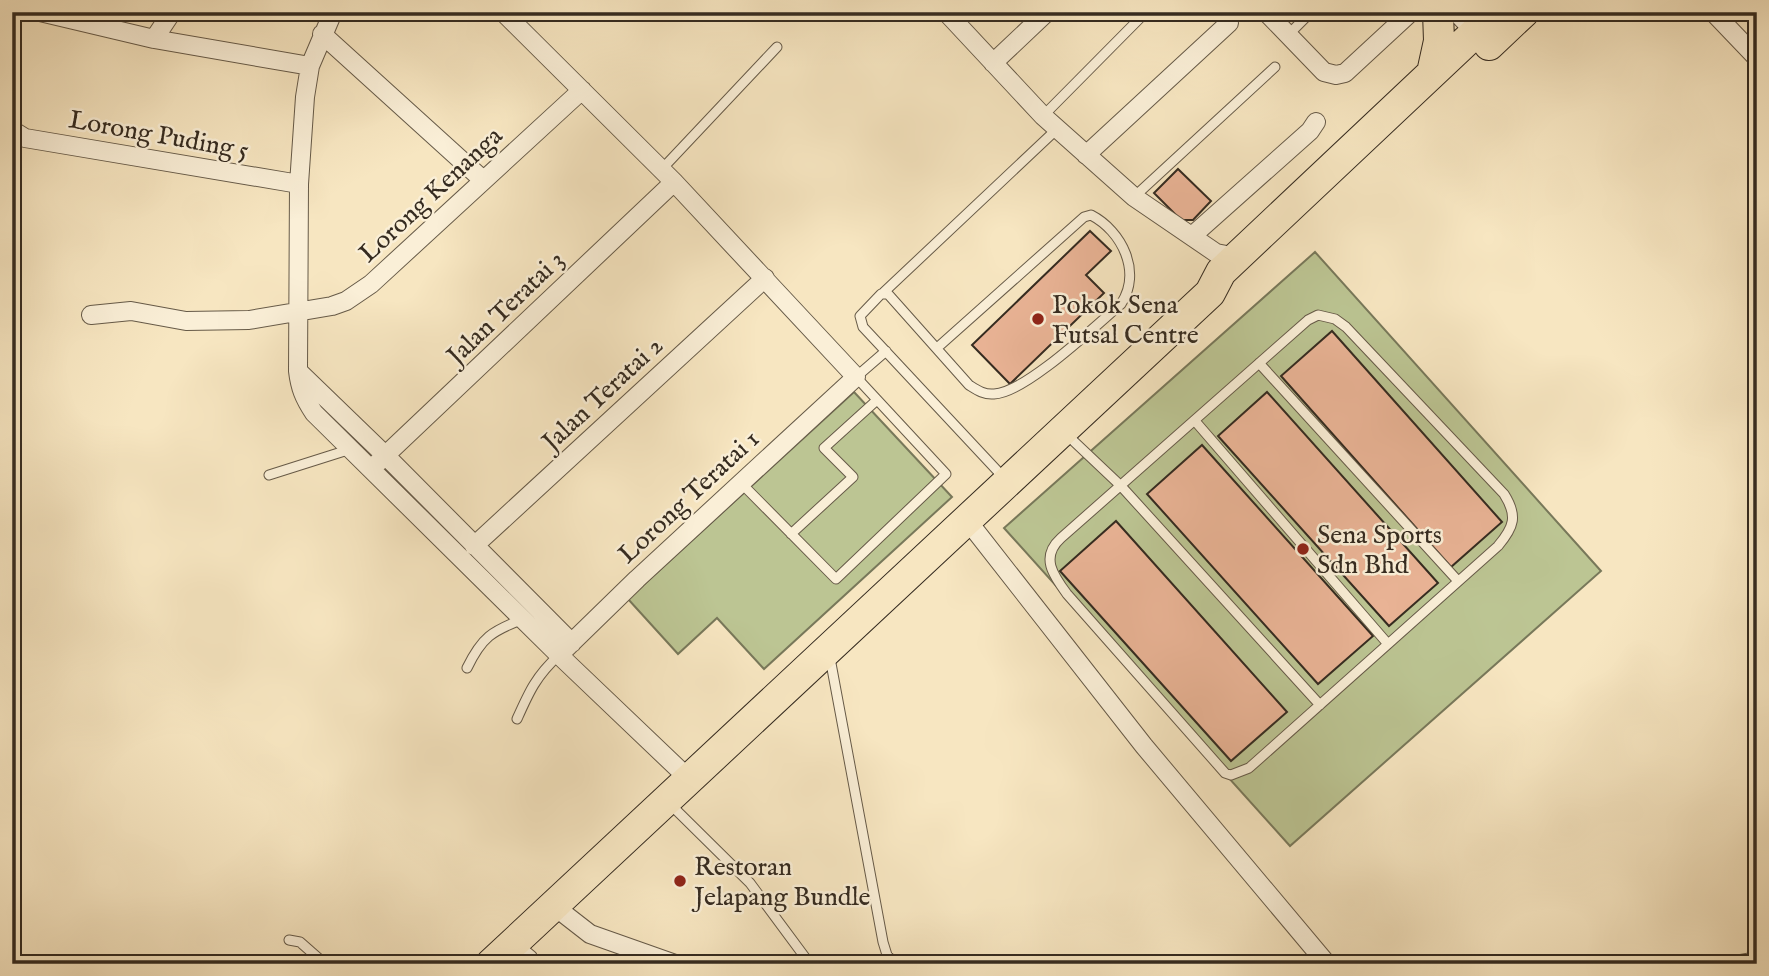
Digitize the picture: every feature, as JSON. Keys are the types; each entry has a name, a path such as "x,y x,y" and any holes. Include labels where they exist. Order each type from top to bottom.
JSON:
{"highway":[{"path":"1432,72 1439,41 1439,12"},
{"path":"491,964 1062,431 1221,269 1432,72 1475,35 1524,12"},
{"path":"1221,269 1228,286 1475,35"}],"street":[{"path":"40,12 154,39 310,66"},
{"path":"154,39 172,12"},
{"path":"333,12 310,66 305,97 299,184 300,389 314,413 523,619 565,649"},
{"path":"503,12 668,175 856,377"},
{"path":"946,12 1043,116 1135,197 1192,236 1221,269"},
{"path":"993,63 1046,12"},
{"path":"1266,12 1324,72 1340,74 1350,69 1410,12"},
{"path":"1439,12 1475,35"},
{"path":"1713,12 1757,58"},
{"path":"1086,155 1229,23"},
{"path":"322,34 483,180"},
{"name":"Lorong Kenanga","path":"91,315 131,311 186,321 215,321 299,313 332,306 360,293 582,90"},
{"path":"1192,236 1310,131 1316,122"},
{"name":"Lorong Puding 5","path":"12,130 25,138 299,184"},
{"name":"Jalan Teratai 3","path":"372,469 668,175"},
{"name":"Jalan Teratai 2","path":"474,546 765,278"},
{"path":"299,371 474,546 565,649 689,779"},
{"name":"Lorong Teratai 1","path":"565,649 856,377"},
{"path":"967,520 1144,746 1327,964"},
{"path":"554,905 590,934 675,964"},
{"path":"1740,964 1757,961"}],"lane":[{"path":"1043,116 1146,12"},
{"path":"1288,35 1311,12"},
{"path":"668,175 777,47"},
{"path":"1135,197 1275,67"},
{"path":"1007,481 863,327 860,319 862,313 1057,129"},
{"path":"883,293 891,297 937,348 976,390 995,394 1017,388 1121,304 1128,291 1129,281 1124,246 1099,219 1091,215 1084,216 937,348"},
{"path":"1318,315 1335,319 1346,327 1504,494 1513,511 1510,531 1498,546 1244,772 1231,775 1225,773 1056,580 1049,556 1053,546 1259,363 1308,320 1318,315"},
{"path":"741,483 836,579 946,474 856,377 886,351"},
{"path":"1259,363 1458,581"},
{"path":"791,534 853,477 824,448 877,400"},
{"path":"1195,421 1388,644"},
{"path":"1062,431 1121,486 1320,705"},
{"path":"268,475 351,449"},
{"path":"467,668 477,647 487,636 523,619"},
{"path":"517,719 532,684 565,649"},
{"path":"828,649 883,942 887,955 895,964"},
{"path":"666,800 750,883 810,964"},
{"path":"289,940 300,942 324,964"},
{"path":"515,941 532,956 536,964"},
{"path":"959,964 991,964"}],"green space":[{"name":"Sena Sports Sdn Bhd","path":"1315,252 1601,571 1290,846 1004,528"},
{"path":"854,392 952,497 764,669 717,618 678,654 628,599"}],"building":[{"path":"1178,169 1211,201 1193,220 1181,220 1154,193"},
{"name":"Pokok Sena Futsal Centre","path":"1090,231 1111,251 1086,275 1104,293 1010,384 972,345"},
{"path":"1332,331 1502,522 1451,567 1281,376"},
{"path":"1267,392 1438,583 1389,626 1218,436"},
{"path":"1202,445 1373,636 1318,684 1147,494"},
{"path":"1116,521 1287,712 1231,761 1060,571"}],"place":[{"name":"Pokok Sena Futsal Centre","path":"1038,319"},
{"name":"Sena Sports Sdn Bhd","path":"1303,549"},
{"name":"Restoran Jelapang Bundle","path":"680,881"}]}
